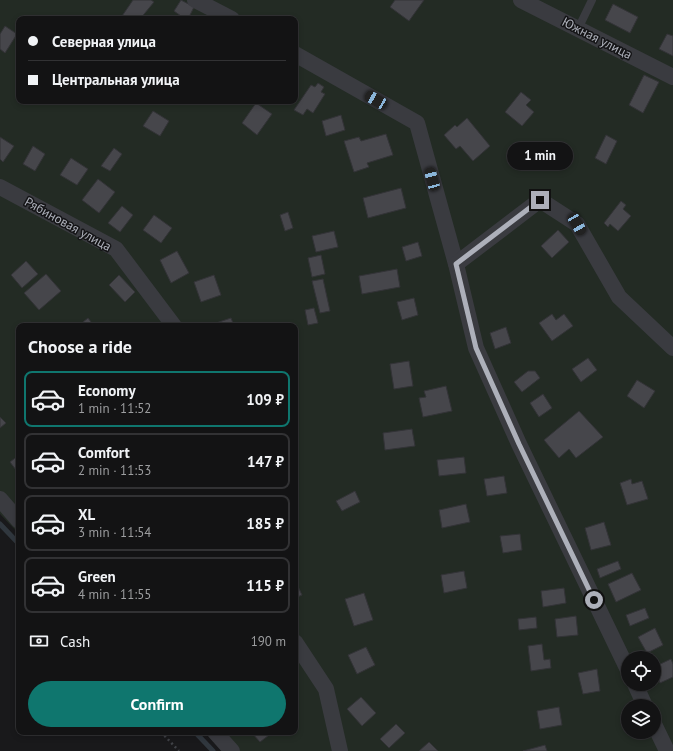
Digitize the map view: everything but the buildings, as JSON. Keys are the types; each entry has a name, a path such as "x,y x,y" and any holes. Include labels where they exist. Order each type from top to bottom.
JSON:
{"street":[{"path":"195,0 226,16"},
{"name":"Южная улица","path":"521,0 673,77"},
{"path":"298,56 417,123 456,264 476,348 519,444 621,655"},
{"name":"Рябиновая улица","path":"0,187 116,249 172,323"},
{"path":"456,264 540,200 577,224 619,297 673,348"},
{"path":"0,499 16,518"},
{"path":"298,647 326,689 340,751"},
{"path":"218,735 232,751"},
{"path":"661,739 667,751"}],"lane":[{"path":"578,28 592,0"}],"path":[{"path":"164,735 179,751"}],"shaded area":[{"path":"0,0 673,0 673,751 222,751 207,735 298,735 298,323 16,323 16,531 0,514"}],"waterway":[{"path":"0,524 16,541"},
{"path":"198,735 213,751"}],"route":[{"path":"540,200 456,264 476,348 519,444 594,600"}]}
